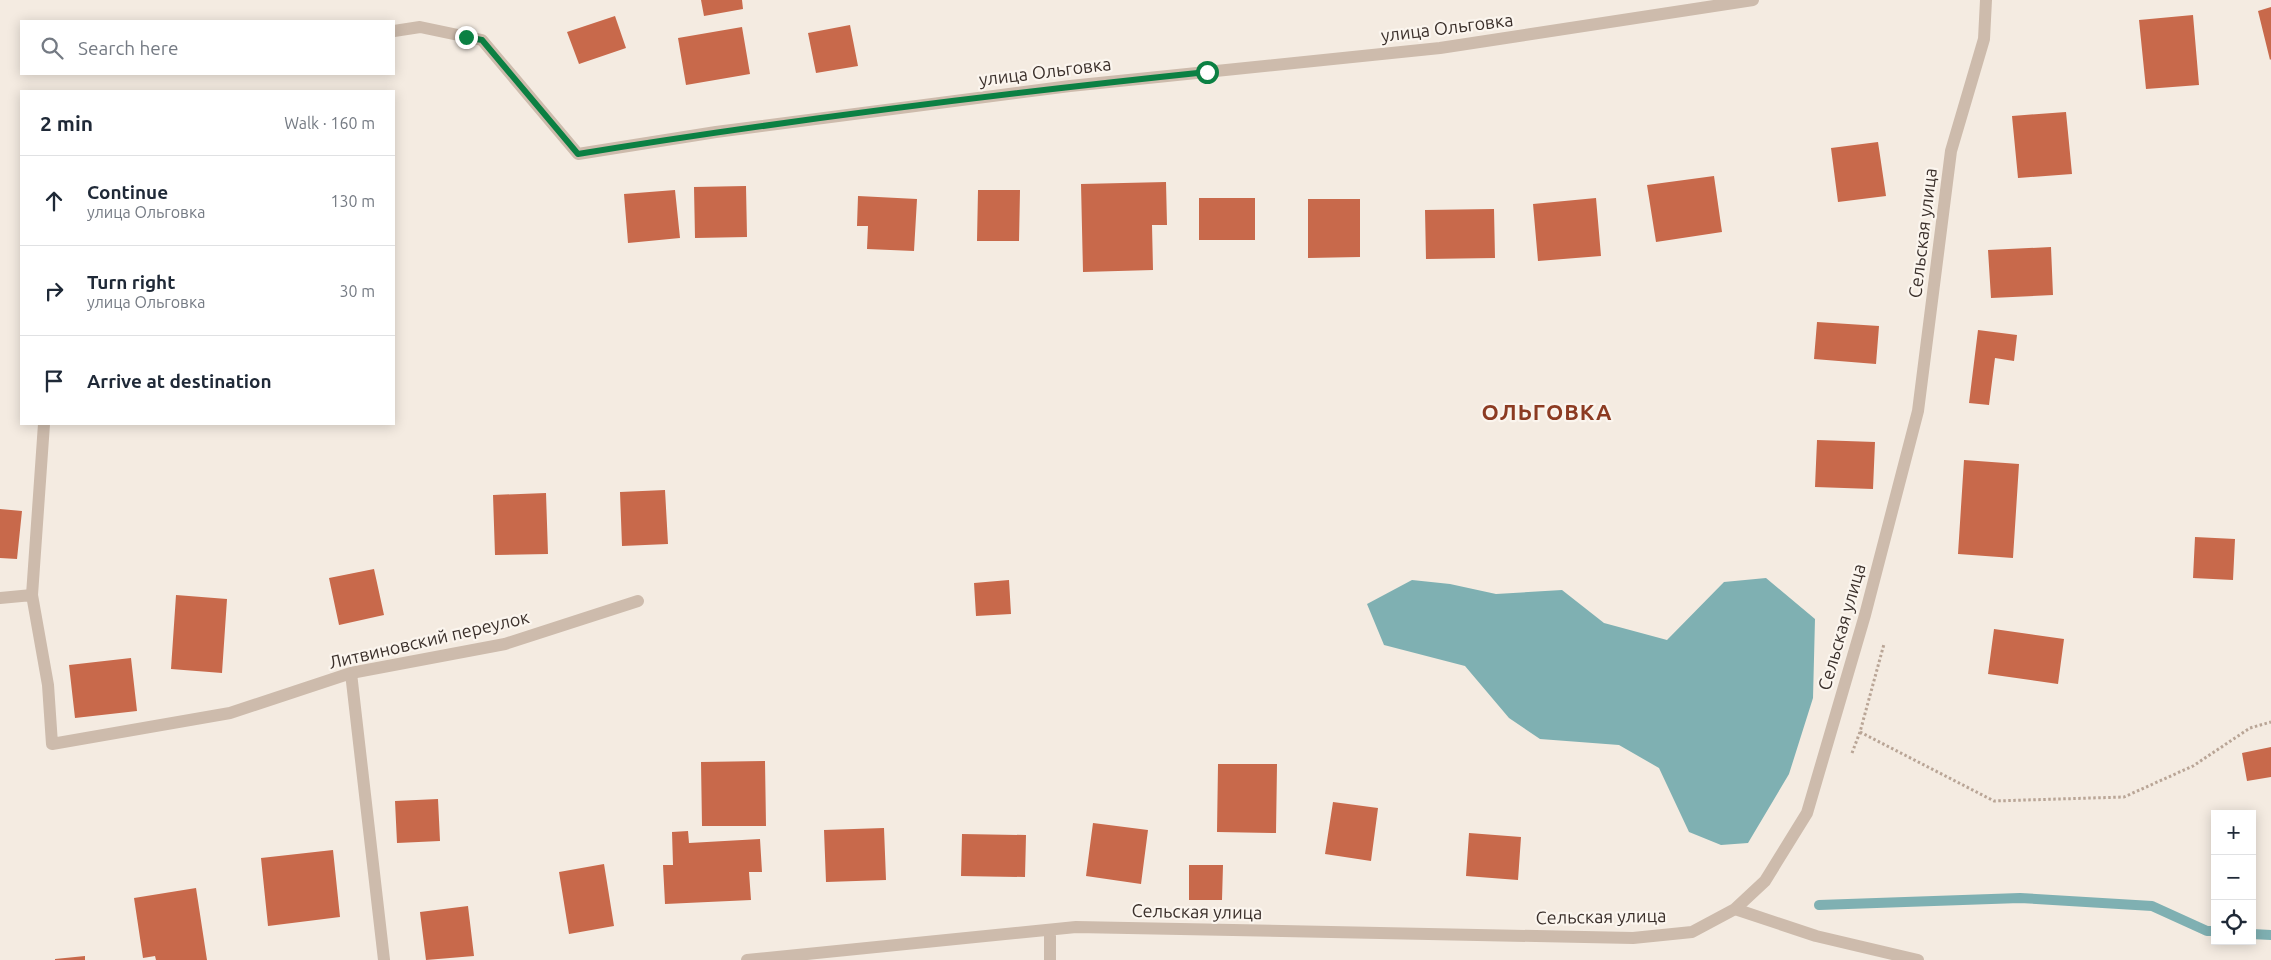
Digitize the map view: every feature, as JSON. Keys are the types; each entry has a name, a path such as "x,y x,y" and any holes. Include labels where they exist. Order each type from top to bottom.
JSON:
{"street":[{"name":"улица Ольговка","path":"395,31 420,27 482,40 578,154 726,130 1070,86 1440,48 1753,0"},
{"name":"Сельская улица","path":"747,960 1076,927 1633,938 1692,932 1735,909 1765,881 1807,813 1865,615 1918,411 1951,150 1984,39 1986,0"},
{"name":"Литвиновский переулок","path":"44,425 32,594 48,685 52,744 230,713 351,673 505,644 638,601"},
{"path":"0,598 32,594"},
{"path":"351,673 384,960"},
{"path":"1735,909 1816,936 1918,960"},
{"path":"1050,930 1050,960"}],"path":[{"path":"1860,732 1994,801 2124,797 2193,766 2250,728 2271,722"}],"water":[{"path":"1766,578 1815,619 1813,698 1789,774 1748,843 1721,845 1689,832 1659,768 1619,745 1540,739 1509,718 1465,666 1384,645 1367,604 1412,580 1450,584 1496,594 1562,590 1604,623 1667,640 1724,582"}],"building":[{"path":"701,0 742,0 743,9 704,16"},
{"path":"2271,7 2271,59 2270,60 2258,11"},
{"path":"2193,15 2199,85 2146,89 2139,20"},
{"path":"615,16 626,48 579,64 567,32"},
{"path":"850,25 858,66 816,73 808,33"},
{"path":"742,27 750,74 686,85 678,38"},
{"path":"2066,112 2072,174 2018,178 2012,116"},
{"path":"1878,142 1886,196 1838,202 1831,148"},
{"path":"1714,176 1722,232 1656,242 1647,185"},
{"path":"1166,182 1167,225 1152,225 1153,270 1083,272 1081,184"},
{"path":"746,186 747,237 695,238 694,187"},
{"path":"675,190 680,238 628,243 624,194"},
{"path":"978,190 1020,190 1019,241 977,241"},
{"path":"858,196 917,199 914,251 867,249 868,226 857,226"},
{"path":"1199,198 1255,198 1255,240 1199,240"},
{"path":"1596,198 1601,256 1538,261 1533,204"},
{"path":"1308,199 1360,199 1360,257 1308,258"},
{"path":"1494,209 1495,258 1426,259 1425,210"},
{"path":"2051,247 2053,295 1991,298 1988,250"},
{"path":"1817,322 1879,326 1876,364 1814,359"},
{"path":"1978,330 2017,335 2014,361 1995,358 1989,405 1969,403"},
{"path":"1817,440 1875,442 1873,489 1815,487"},
{"path":"1964,460 2019,464 2013,558 1958,554"},
{"path":"665,490 668,544 622,546 620,492"},
{"path":"546,493 548,554 495,555 493,495"},
{"path":"0,509 22,511 17,559 0,558"},
{"path":"2195,537 2235,539 2233,580 2193,578"},
{"path":"374,569 384,615 339,625 329,578"},
{"path":"1009,580 1011,614 976,616 974,583"},
{"path":"176,595 227,599 222,673 171,669"},
{"path":"1994,629 2064,639 2058,684 1988,674"},
{"path":"131,658 137,711 75,718 69,665"},
{"path":"2271,747 2271,777 2247,781 2242,753"},
{"path":"765,761 766,826 702,826 701,762"},
{"path":"1218,764 1277,764 1276,833 1217,832"},
{"path":"438,799 440,841 397,843 395,801"},
{"path":"1333,802 1378,808 1371,861 1325,854"},
{"path":"1093,823 1148,830 1141,884 1086,876"},
{"path":"884,828 886,880 826,882 824,830"},
{"path":"688,831 689,843 760,839 762,872 749,872 751,900 665,904 663,865 673,865 672,832"},
{"path":"1469,833 1521,837 1518,880 1466,876"},
{"path":"962,834 1026,835 1025,877 961,876"},
{"path":"333,850 340,917 268,926 261,858"},
{"path":"604,864 614,926 569,934 559,872"},
{"path":"1189,865 1223,865 1222,900 1189,900"},
{"path":"196,888 207,960 156,960 155,956 143,958 134,898"},
{"path":"468,906 474,956 426,960 420,912"},
{"path":"85,956 85,960 55,960 55,959"}],"waterway":[{"path":"1819,905 2020,898 2152,906 2207,931 2211,931"},
{"path":"2256,934 2271,935"}],"district":[{"name":"ОЛЬГОВКА","path":"1547,412"}],"route":[{"path":"466,37 482,40 578,154 736,129 1070,86 1207,72"}]}
